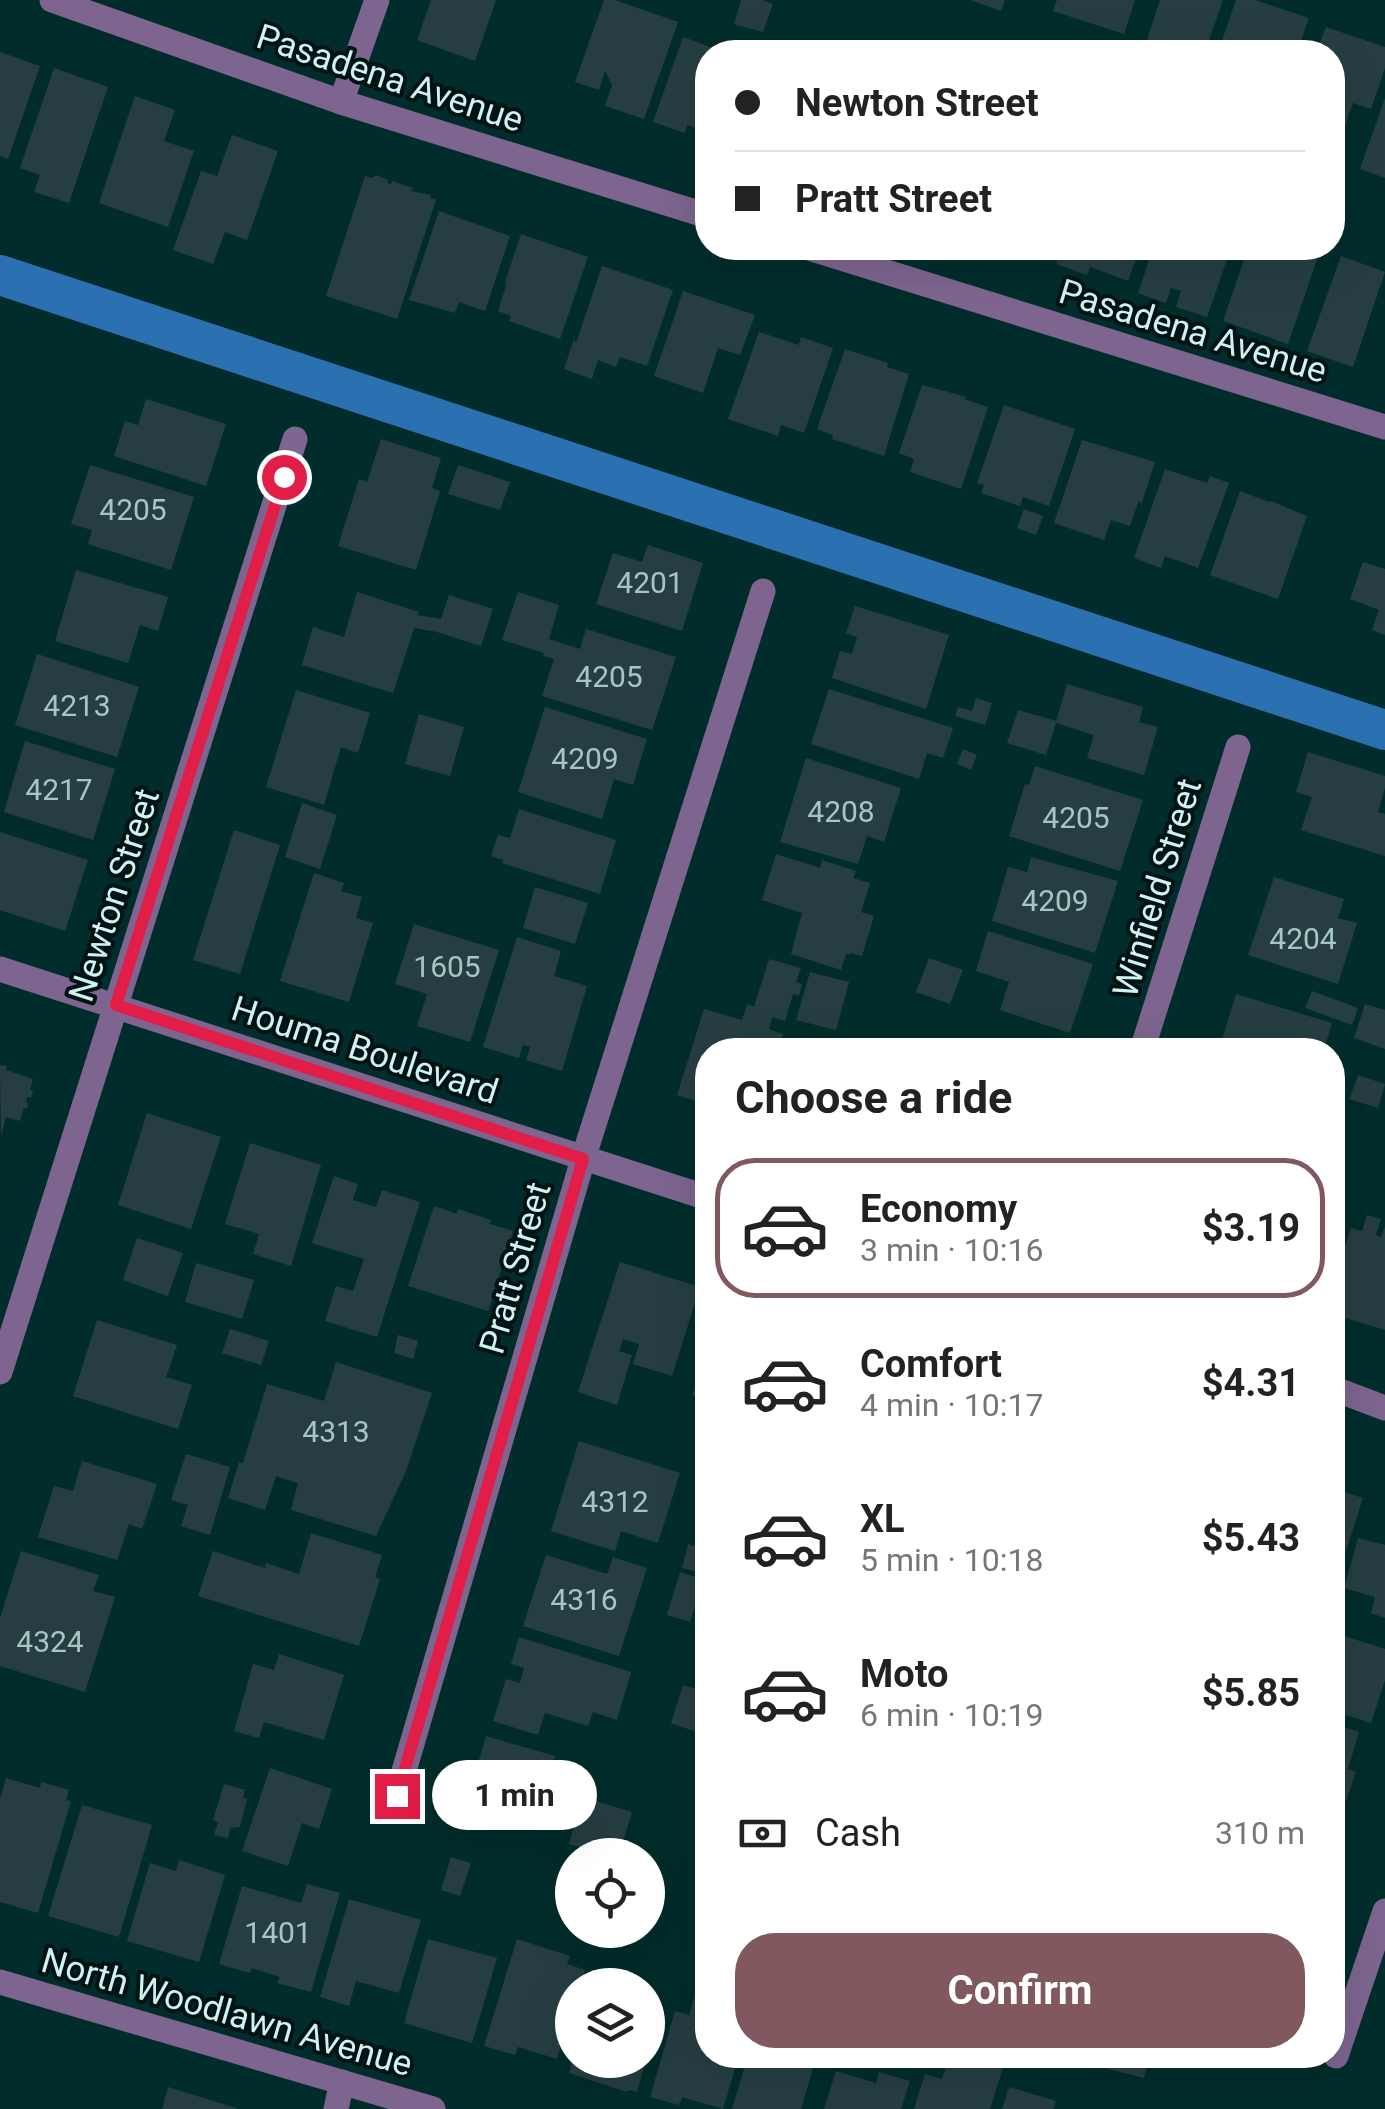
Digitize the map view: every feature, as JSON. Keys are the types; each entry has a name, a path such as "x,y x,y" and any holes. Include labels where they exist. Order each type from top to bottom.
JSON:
{"street":[{"name":"Pasadena Avenue","path":"52,0 341,102 695,212"},
{"path":"341,102 377,0"},
{"name":"Pasadena Avenue","path":"847,260 1385,425"},
{"name":"Newton Street","path":"0,1372 295,439"},
{"name":"Pratt Street","path":"397,1796 583,1159 763,591"},
{"name":"Winfield Street","path":"1146,1038 1238,747"},
{"name":"Houma Boulevard","path":"0,969 695,1194"},
{"path":"1345,1393 1385,1408"},
{"path":"1345,2029 1385,1911"},
{"name":"North Woodlawn Avenue","path":"0,1982 434,2109"},
{"path":"336,2109 342,2082"}],"building":[{"path":"431,0 496,0 475,61 417,40"},
{"path":"604,0 615,0 678,22 644,119 605,106 612,85 605,71 599,90 575,82"},
{"path":"741,0 773,4 763,32 734,24"},
{"path":"970,0 1005,0 1001,11"},
{"path":"1057,0 1135,0 1124,34 1053,11"},
{"path":"1160,0 1223,0 1209,40 1147,40"},
{"path":"1236,0 1255,0 1309,18 1301,40 1222,40"},
{"path":"1326,27 1385,47 1385,68 1371,109 1353,103 1345,126 1345,40 1321,40"},
{"path":"683,37 695,41 695,128 687,125 685,133 653,122"},
{"path":"0,52 40,66 8,159 0,156"},
{"path":"54,68 108,87 69,203 34,192 40,175 20,168"},
{"path":"135,96 175,110 164,141 194,151 168,227 99,203"},
{"path":"1385,98 1385,178 1360,169"},
{"path":"232,135 278,151 247,240 225,232 213,264 173,250 201,171 217,176"},
{"path":"365,176 388,180 387,183 413,188 411,191 431,195 436,200 397,319 326,296"},
{"path":"439,211 510,236 485,311 459,302 455,313 409,300"},
{"path":"521,234 588,257 560,339 509,321 511,316 498,311"},
{"path":"1345,257 1385,272 1353,367 1307,351 1340,260"},
{"path":"1058,260 1136,260 1128,281 1090,267 1087,275 1056,264"},
{"path":"1149,260 1227,260 1207,317 1176,307 1181,291 1171,288 1166,303 1138,293"},
{"path":"1244,260 1317,260 1288,344 1223,321"},
{"path":"602,266 673,290 647,366 620,357 616,367 598,360 592,379 564,369"},
{"path":"683,291 755,315 740,355 718,348 703,393 654,376"},
{"path":"759,332 799,345 801,337 833,348 804,433 781,425 778,436 728,419"},
{"path":"845,349 909,374 884,456 832,439 833,435 817,429"},
{"path":"922,385 988,407 961,489 910,472 914,459 899,453"},
{"path":"146,399 226,424 206,486 114,456 125,421 138,425"},
{"path":"1004,405 1075,429 1049,506 1023,497 1020,506 981,493 984,485 977,483"},
{"path":"381,439 441,458 432,488 440,491 416,570 338,546 359,479 367,482"},
{"path":"1082,440 1155,462 1130,526 1111,520 1104,540 1054,523"},
{"path":"90,465 194,497 171,570 88,544 92,530 71,524"},
{"path":"458,465 510,482 500,510 448,494"},
{"path":"1165,469 1207,483 1210,476 1229,483 1198,568 1165,556 1161,568 1134,558"},
{"path":"1240,491 1307,516 1278,599 1210,575"},
{"path":"1024,509 1043,516 1036,535 1017,528"},
{"path":"648,545 703,563 682,631 596,604 613,553 642,562"},
{"path":"1363,562 1385,569 1385,635 1372,630 1379,610 1350,599"},
{"path":"76,570 168,597 158,631 140,625 128,663 55,641"},
{"path":"357,592 419,612 417,615 441,619 449,595 493,609 481,646 414,628 393,693 302,665 313,627 344,637"},
{"path":"518,592 559,605 549,639 580,649 586,629 676,657 652,730 542,696 554,659 502,640"},
{"path":"855,606 949,635 926,709 832,678 840,651 852,654 857,637 846,633"},
{"path":"37,654 139,687 117,757 15,725"},
{"path":"1067,684 1143,707 1139,722 1158,727 1144,775 1087,758 1094,735 1056,723 1046,755 1007,743 1018,710 1056,721"},
{"path":"829,689 953,728 943,758 927,753 919,779 811,744"},
{"path":"296,690 370,713 358,753 341,747 324,805 266,787"},
{"path":"976,698 992,703 985,725 955,716 958,707 972,711"},
{"path":"545,707 647,739 633,785 614,779 602,819 518,792"},
{"path":"419,714 464,727 450,776 405,764"},
{"path":"25,741 115,769 93,840 4,812"},
{"path":"963,749 977,755 971,770 957,764"},
{"path":"1308,752 1385,776 1378,812 1385,814 1385,856 1301,830 1312,797 1296,792"},
{"path":"806,758 901,788 884,842 867,836 858,864 780,842"},
{"path":"1035,766 1143,800 1120,871 1009,836 1025,784 1029,785"},
{"path":"302,803 337,815 320,869 285,857"},
{"path":"519,809 616,840 600,894 491,856 498,835 510,838"},
{"path":"234,830 280,845 240,974 193,960"},
{"path":"0,832 88,860 65,931 0,910"},
{"path":"776,854 820,868 822,860 856,871 853,878 870,883 861,912 874,916 862,956 846,954 841,970 791,954 802,913 762,900"},
{"path":"1031,857 1118,881 1095,953 992,921 1008,867 1027,872"},
{"path":"314,873 344,883 341,891 362,897 356,918 373,923 349,1002 280,981"},
{"path":"1274,877 1344,899 1338,918 1357,923 1338,984 1248,955"},
{"path":"535,887 588,903 575,944 523,928"},
{"path":"414,924 499,950 470,1042 417,1026 427,994 395,984"},
{"path":"988,931 1093,964 1070,1033 1000,1010 1009,982 976,971"},
{"path":"517,937 561,951 554,976 587,986 562,1071 526,1060 530,1047 523,1045 519,1058 483,1047"},
{"path":"929,958 963,970 950,1004 916,992"},
{"path":"769,959 801,968 796,982 802,984 799,996 793,994 785,1021 772,1017 769,1029 783,1034 782,1038 695,1038 695,1101 677,1095 704,1009 742,1020 747,1004 754,1007"},
{"path":"810,972 849,982 836,1030 796,1020"},
{"path":"1312,991 1358,1008 1352,1025 1305,1008"},
{"path":"1236,994 1332,1023 1328,1038 1223,1038"},
{"path":"1365,1004 1385,1010 1385,1049 1354,1038"},
{"path":"0,1065 33,1079 27,1109 24,1108 20,1121 6,1117 1,1135"},
{"path":"1358,1075 1385,1084 1378,1108 1349,1099"},
{"path":"147,1113 221,1137 191,1229 118,1205"},
{"path":"250,1143 321,1165 291,1266 253,1254 259,1234 225,1224"},
{"path":"334,1176 358,1184 353,1200 376,1207 382,1190 420,1202 377,1337 325,1321 336,1286 353,1291 364,1259 312,1243"},
{"path":"434,1206 457,1214 458,1209 513,1231 488,1311 408,1286"},
{"path":"1367,1215 1381,1219 1376,1235 1381,1237 1385,1227 1385,1330 1345,1318 1345,1246 1351,1228 1362,1231"},
{"path":"137,1238 183,1253 168,1296 123,1280"},
{"path":"620,1262 695,1285 695,1303 672,1376 633,1364 639,1344 623,1339 619,1351 632,1355 617,1405 578,1392"},
{"path":"196,1263 254,1280 242,1319 185,1302"},
{"path":"97,1320 177,1345 166,1377 192,1385 178,1429 73,1396"},
{"path":"230,1329 269,1341 261,1365 222,1353"},
{"path":"398,1335 418,1341 413,1359 394,1353"},
{"path":"336,1362 432,1393 406,1471 376,1536 291,1510 298,1483 276,1476 265,1510 228,1498 267,1384 324,1401"},
{"path":"579,1441 680,1473 658,1543 621,1531 615,1551 551,1531"},
{"path":"186,1454 230,1467 210,1535 181,1526 188,1505 171,1500"},
{"path":"82,1461 157,1484 142,1529 129,1524 117,1560 38,1537 54,1486 73,1491"},
{"path":"1345,1492 1363,1498 1345,1555"},
{"path":"311,1533 382,1555 375,1577 380,1579 359,1646 198,1596 213,1551 299,1574"},
{"path":"1358,1538 1385,1545 1385,1618 1371,1613 1375,1597 1345,1588"},
{"path":"688,1544 695,1546 695,1572 682,1568"},
{"path":"21,1551 99,1575 93,1591 115,1597 85,1692 0,1666 0,1618"},
{"path":"546,1555 607,1574 613,1557 647,1568 619,1656 523,1626"},
{"path":"680,1572 695,1577 695,1607 690,1622 667,1615"},
{"path":"1345,1636 1385,1649 1385,1680 1371,1723 1345,1715"},
{"path":"519,1637 631,1672 617,1720 593,1712 588,1726 545,1713 538,1735 493,1721 506,1679 520,1683 524,1668 511,1664"},
{"path":"279,1654 344,1675 324,1740 264,1722 259,1738 234,1731 253,1664 274,1670"},
{"path":"683,1685 695,1689 695,1732 671,1723"},
{"path":"1345,1727 1359,1732 1348,1769 1356,1772 1346,1801"},
{"path":"486,1736 555,1756 534,1825 466,1804"},
{"path":"270,1768 332,1789 319,1829 302,1823 288,1866 242,1851"},
{"path":"6,1778 40,1788 41,1782 69,1790 66,1800 71,1801 38,1913 0,1902 0,1799"},
{"path":"224,1784 245,1790 243,1798 247,1799 240,1827 230,1828 228,1838 214,1835 218,1822 213,1820"},
{"path":"582,1797 632,1812 624,1838 571,1838"},
{"path":"82,1805 152,1825 119,1937 48,1916"},
{"path":"451,1857 471,1863 460,1896 441,1890"},
{"path":"179,1860 225,1875 199,1962 127,1941 150,1863 176,1871"},
{"path":"307,1884 340,1893 311,1992 277,1983 280,1977 252,1968 250,1973 219,1964 242,1886 301,1903"},
{"path":"349,1899 421,1920 399,1993 356,1981 349,2006 320,1997"},
{"path":"428,1939 497,1958 472,2043 404,2023"},
{"path":"517,1939 570,1956 567,1964 579,1968 555,1968 555,2058 518,2047 515,2055 484,2046"},
{"path":"695,1995 695,2068 735,2068 723,2109 682,2097 679,2105 650,2097 656,2078 665,2078 665,2045 675,2011 689,2015"},
{"path":"744,2068 813,2068 801,2109 732,2109"},
{"path":"945,2068 1003,2068 990,2109 914,2109 925,2074 942,2079"},
{"path":"1104,2068 1147,2068 1144,2078"},
{"path":"836,2071 876,2083 879,2072 910,2081 901,2109 824,2109"},
{"path":"584,2078 641,2078 637,2092"},
{"path":"168,2087 236,2108 236,2109 162,2109"},
{"path":"1009,2087 1056,2101 1053,2109 1002,2109"}],"waterway":[{"path":"0,275 1385,730"}],"route":[{"path":"284,477 116,1005 583,1159 397,1796"}]}
